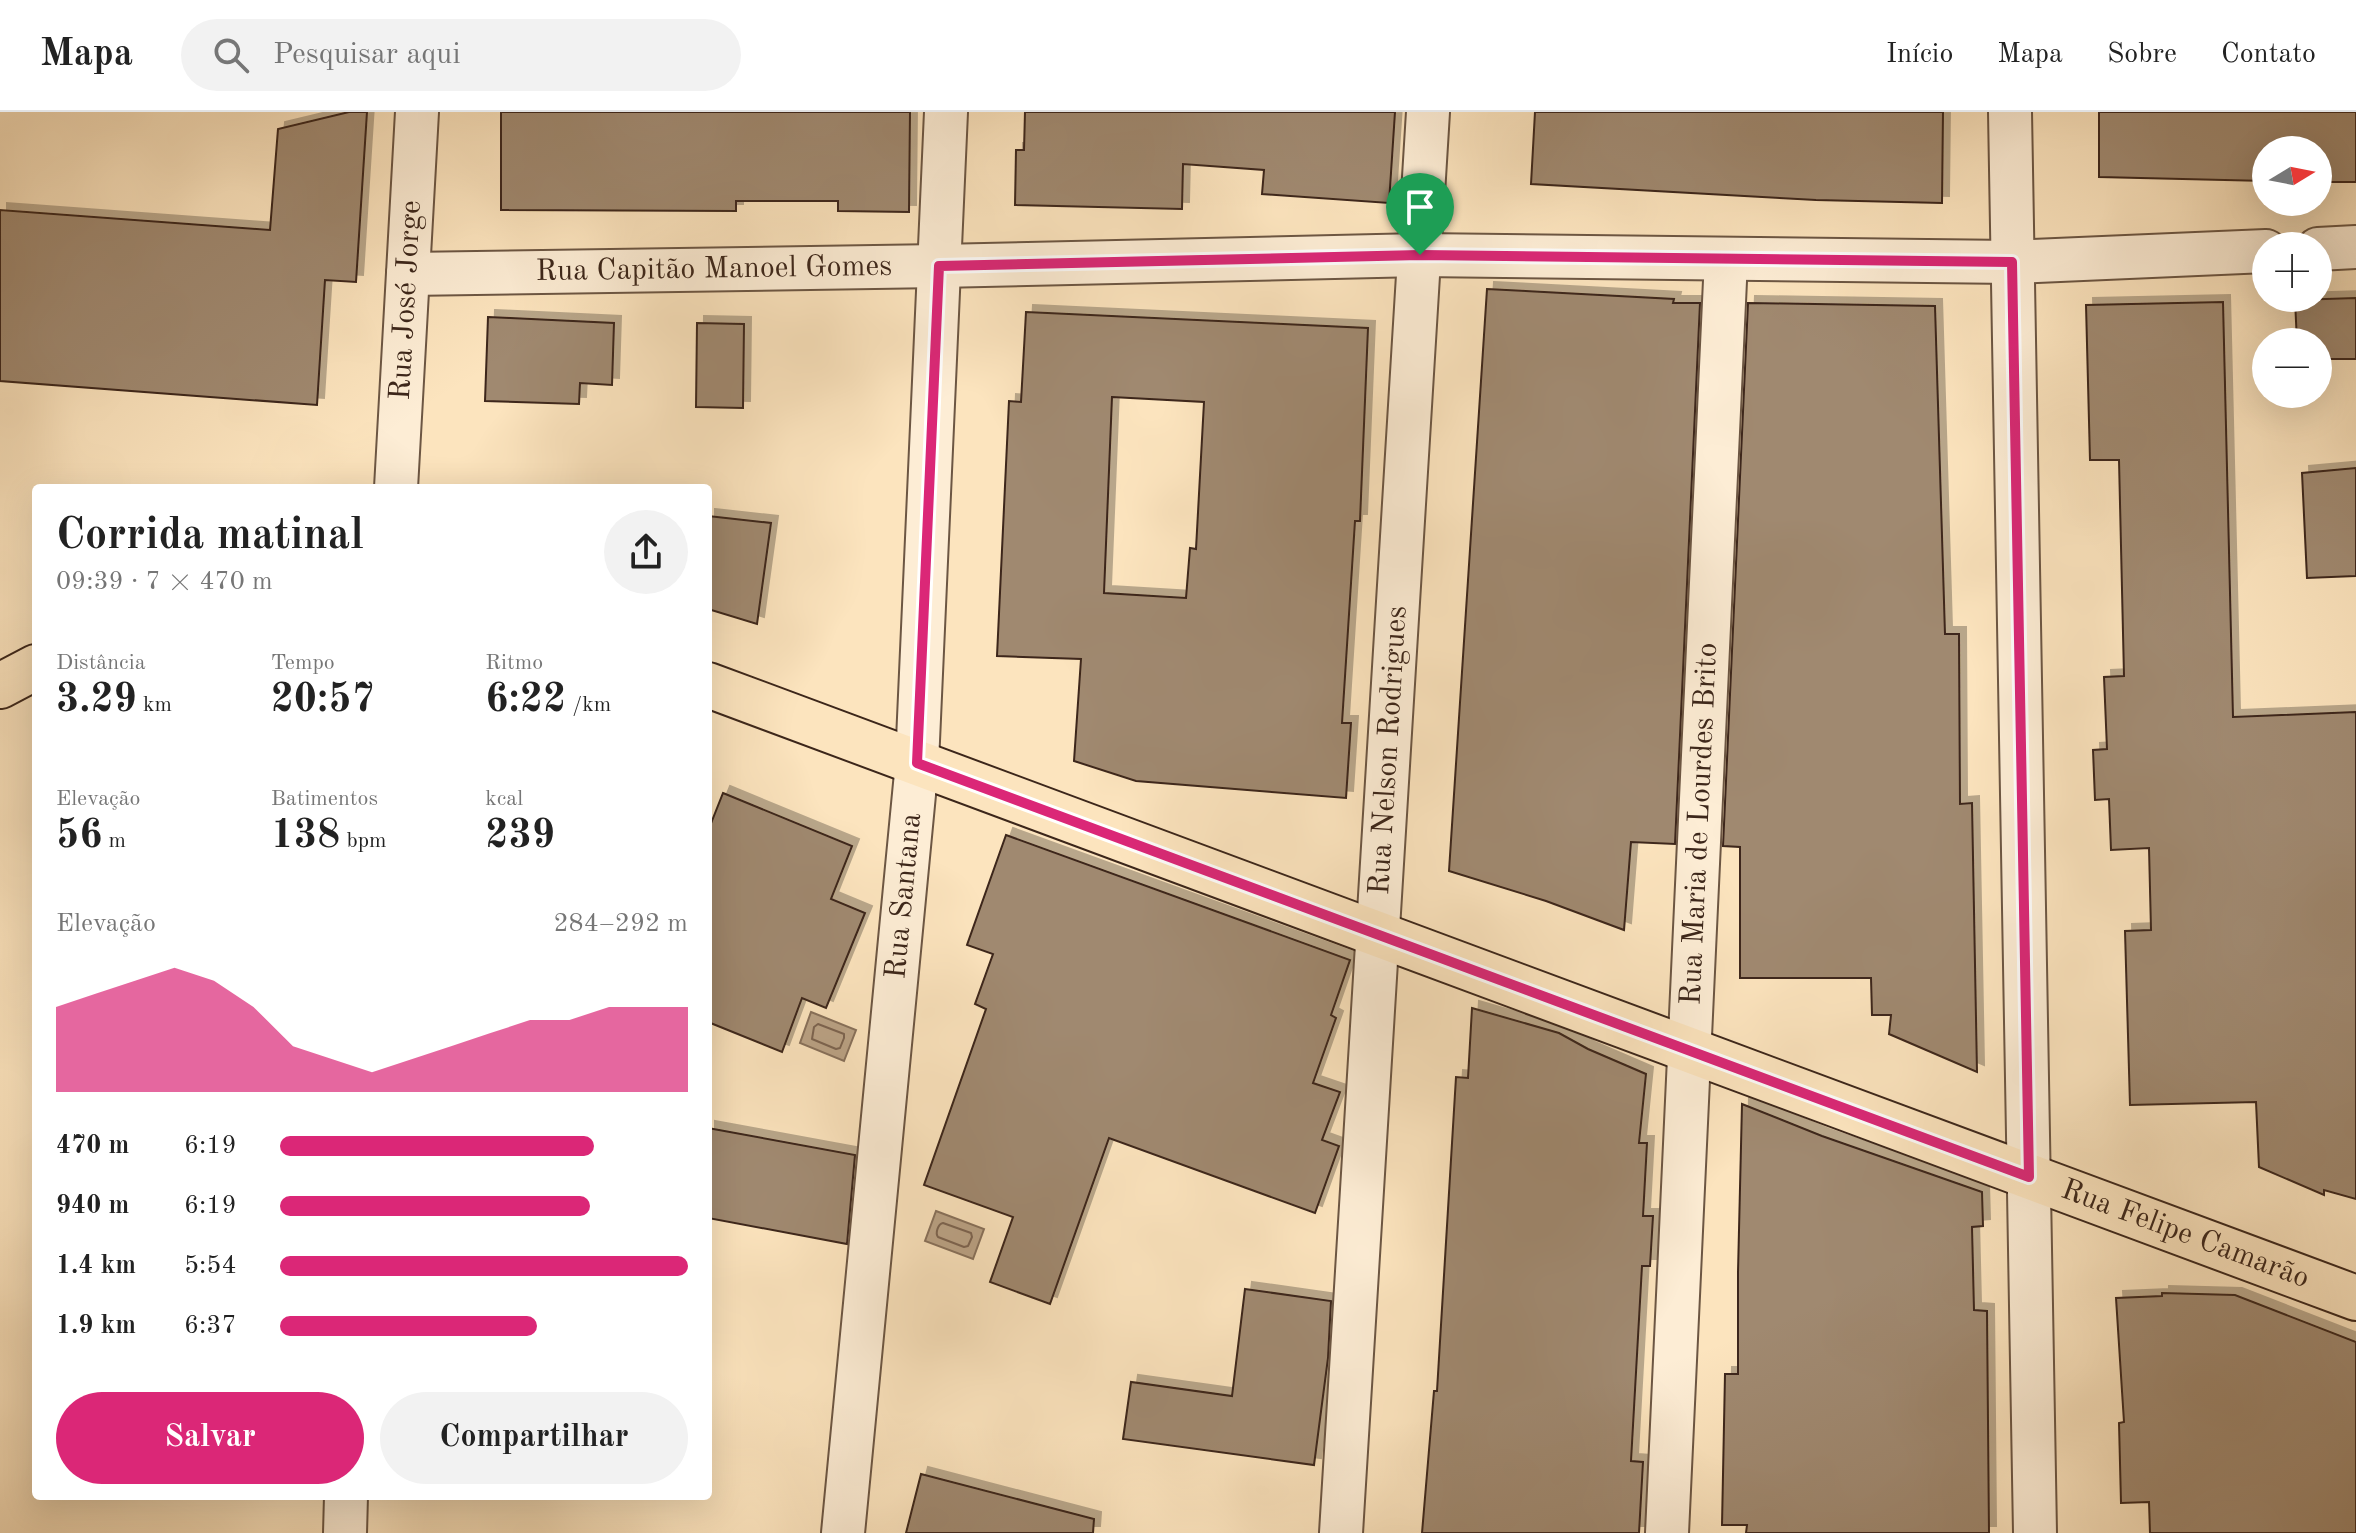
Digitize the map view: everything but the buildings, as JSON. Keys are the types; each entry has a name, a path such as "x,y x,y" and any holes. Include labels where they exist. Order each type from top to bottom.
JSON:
{"main road":[{"path":"0,686 32,669"},
{"name":"Rua Felipe Camarão","path":"712,686 2356,1298"}],"street":[{"name":"Rua José Jorge","path":"396,484 417,112"},
{"name":"Rua Santana","path":"843,1533 917,763 946,112"},
{"name":"Rua Nelson Rodrigues","path":"1341,1533 1428,112"},
{"path":"2010,112 2035,1533"},
{"path":"2332,248 2356,247"},
{"name":"Rua Capitão Manoel Gomes","path":"408,274 1420,255 2012,262 2252,252"},
{"name":"Rua Maria de Lourdes Brito","path":"1667,1533 1726,259"},
{"path":"345,1533 346,1500"}],"water":[{"path":"811,1012 856,1030 844,1061 800,1043"},
{"path":"936,1211 984,1229 973,1259 925,1241"}],"route":[{"path":"1420,255 2012,262 2029,1177 917,763 939,266 1420,255"}]}
